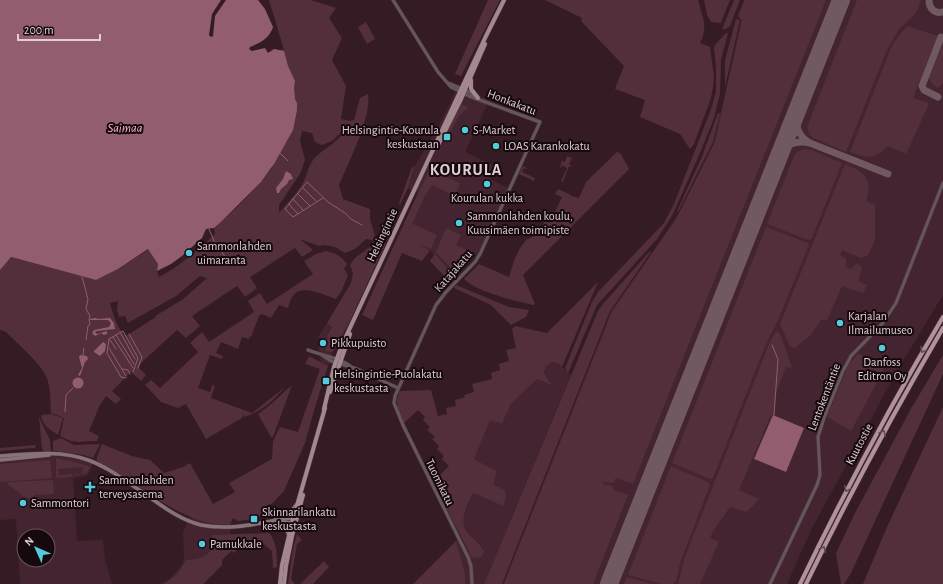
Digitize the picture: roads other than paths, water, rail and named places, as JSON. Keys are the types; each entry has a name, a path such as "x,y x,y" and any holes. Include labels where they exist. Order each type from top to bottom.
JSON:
{"highway":[{"name":"Kuutostie","path":"800,584 875,434 943,317"},
{"name":"Kuutostie","path":"806,584 876,446 943,328"}],"main road":[{"name":"Helsingintie","path":"284,584 300,494 338,362 356,316 428,162 448,125 504,0"},
{"name":"Helsingintie","path":"463,91 476,66 493,23"},
{"path":"476,66 470,84 471,89 478,98"},
{"path":"0,456 39,453 80,457 94,462 108,470 177,515 199,524 228,528 275,520 293,511 300,494"},
{"path":"0,460 54,454"},
{"name":"Helsingintie","path":"280,584 282,565 289,535 294,522 308,467"},
{"path":"275,520 294,522"},
{"path":"275,520 285,527 289,535"}],"street":[{"name":"Honkakatu","path":"393,0 436,69 453,88 540,122"},
{"name":"Katajakatu","path":"398,388 436,305 446,292 475,262 480,254 540,122"},
{"name":"Lentokentäntie","path":"770,584 818,485 820,475 818,437 843,371 851,356 882,324 896,303 943,184"},
{"path":"308,350 398,388"},
{"name":"Tuomikatu","path":"398,388 394,403 417,454 468,557 471,566 472,584"}],"water":[{"name":"Saimaa","path":"0,0 221,0 212,14 209,35 211,37 213,36 215,16 226,0 258,0 265,9 273,27 272,31 267,37 249,49 252,51 265,48 268,53 274,49 284,51 288,66 295,81 294,88 297,110 293,130 274,164 261,182 214,228 206,229 202,238 182,256 171,264 157,271 158,264 148,249 118,269 96,280 11,257 0,270"},
{"path":"286,171 291,174 293,179 289,180 279,193 277,193 276,188 283,179"},
{"path":"95,318 110,318 114,323 115,329 97,331 95,332 97,334 107,331 107,334 104,335 101,333 95,336 92,333 94,330 109,327 111,323 108,320 90,320"},
{"path":"103,342 106,344 105,351 100,356 94,351"},
{"path":"80,355 87,356 88,359 85,362 80,376 78,375 82,368 79,357"},
{"path":"78,377 82,379 84,383 82,387 78,389 74,387 72,383 74,379"},
{"path":"773,415 804,428 786,472 754,459"}],"waterway":[{"path":"280,153 288,161"},
{"path":"323,198 293,217 285,209 307,182 328,202 362,225"},
{"path":"303,188 316,201"},
{"path":"298,194 310,206"},
{"path":"293,199 303,210"},
{"path":"289,204 298,214"},
{"path":"209,229 215,243 232,266"},
{"path":"82,277 88,299 86,309 90,316 90,324 88,326 86,340"},
{"path":"109,339 123,331 138,358 133,372"},
{"path":"120,332 135,359"},
{"path":"129,334 142,357 138,368"},
{"path":"116,335 134,364"},
{"path":"113,337 133,368"},
{"path":"109,339 107,353 121,377 126,378"},
{"path":"110,340 116,349"},
{"path":"772,345 778,359 774,415"},
{"path":"83,355 84,348"},
{"path":"109,348 126,376"},
{"path":"123,369 128,370 130,374"},
{"path":"65,412 66,395 73,388"}],"place":[{"name":"S-Market","path":"465,130"},
{"name":"Helsingintie-Kourula keskustaan","path":"447,137"},
{"name":"LOAS Karankokatu","path":"496,146"},
{"name":"Kourulan kukka","path":"487,184"},
{"name":"Sammonlahden koulu, Kuusimäen toimipiste","path":"459,223"},
{"name":"Sammonlahden uimaranta","path":"189,253"},
{"name":"Karjalan Ilmailumuseo","path":"840,323"},
{"name":"Pikkupuisto","path":"323,343"},
{"name":"Danfoss Editron Oy","path":"882,348"},
{"name":"Helsingintie-Puolakatu keskustasta","path":"326,381"},
{"name":"Sammonlahden terveysasema","path":"90,487"},
{"name":"Sammontori","path":"23,503"},
{"name":"Skinnarilankatu keskustasta","path":"254,519"},
{"name":"Pamukkale","path":"202,544"}],"district":[{"name":"KOURULA","path":"466,169"}]}
